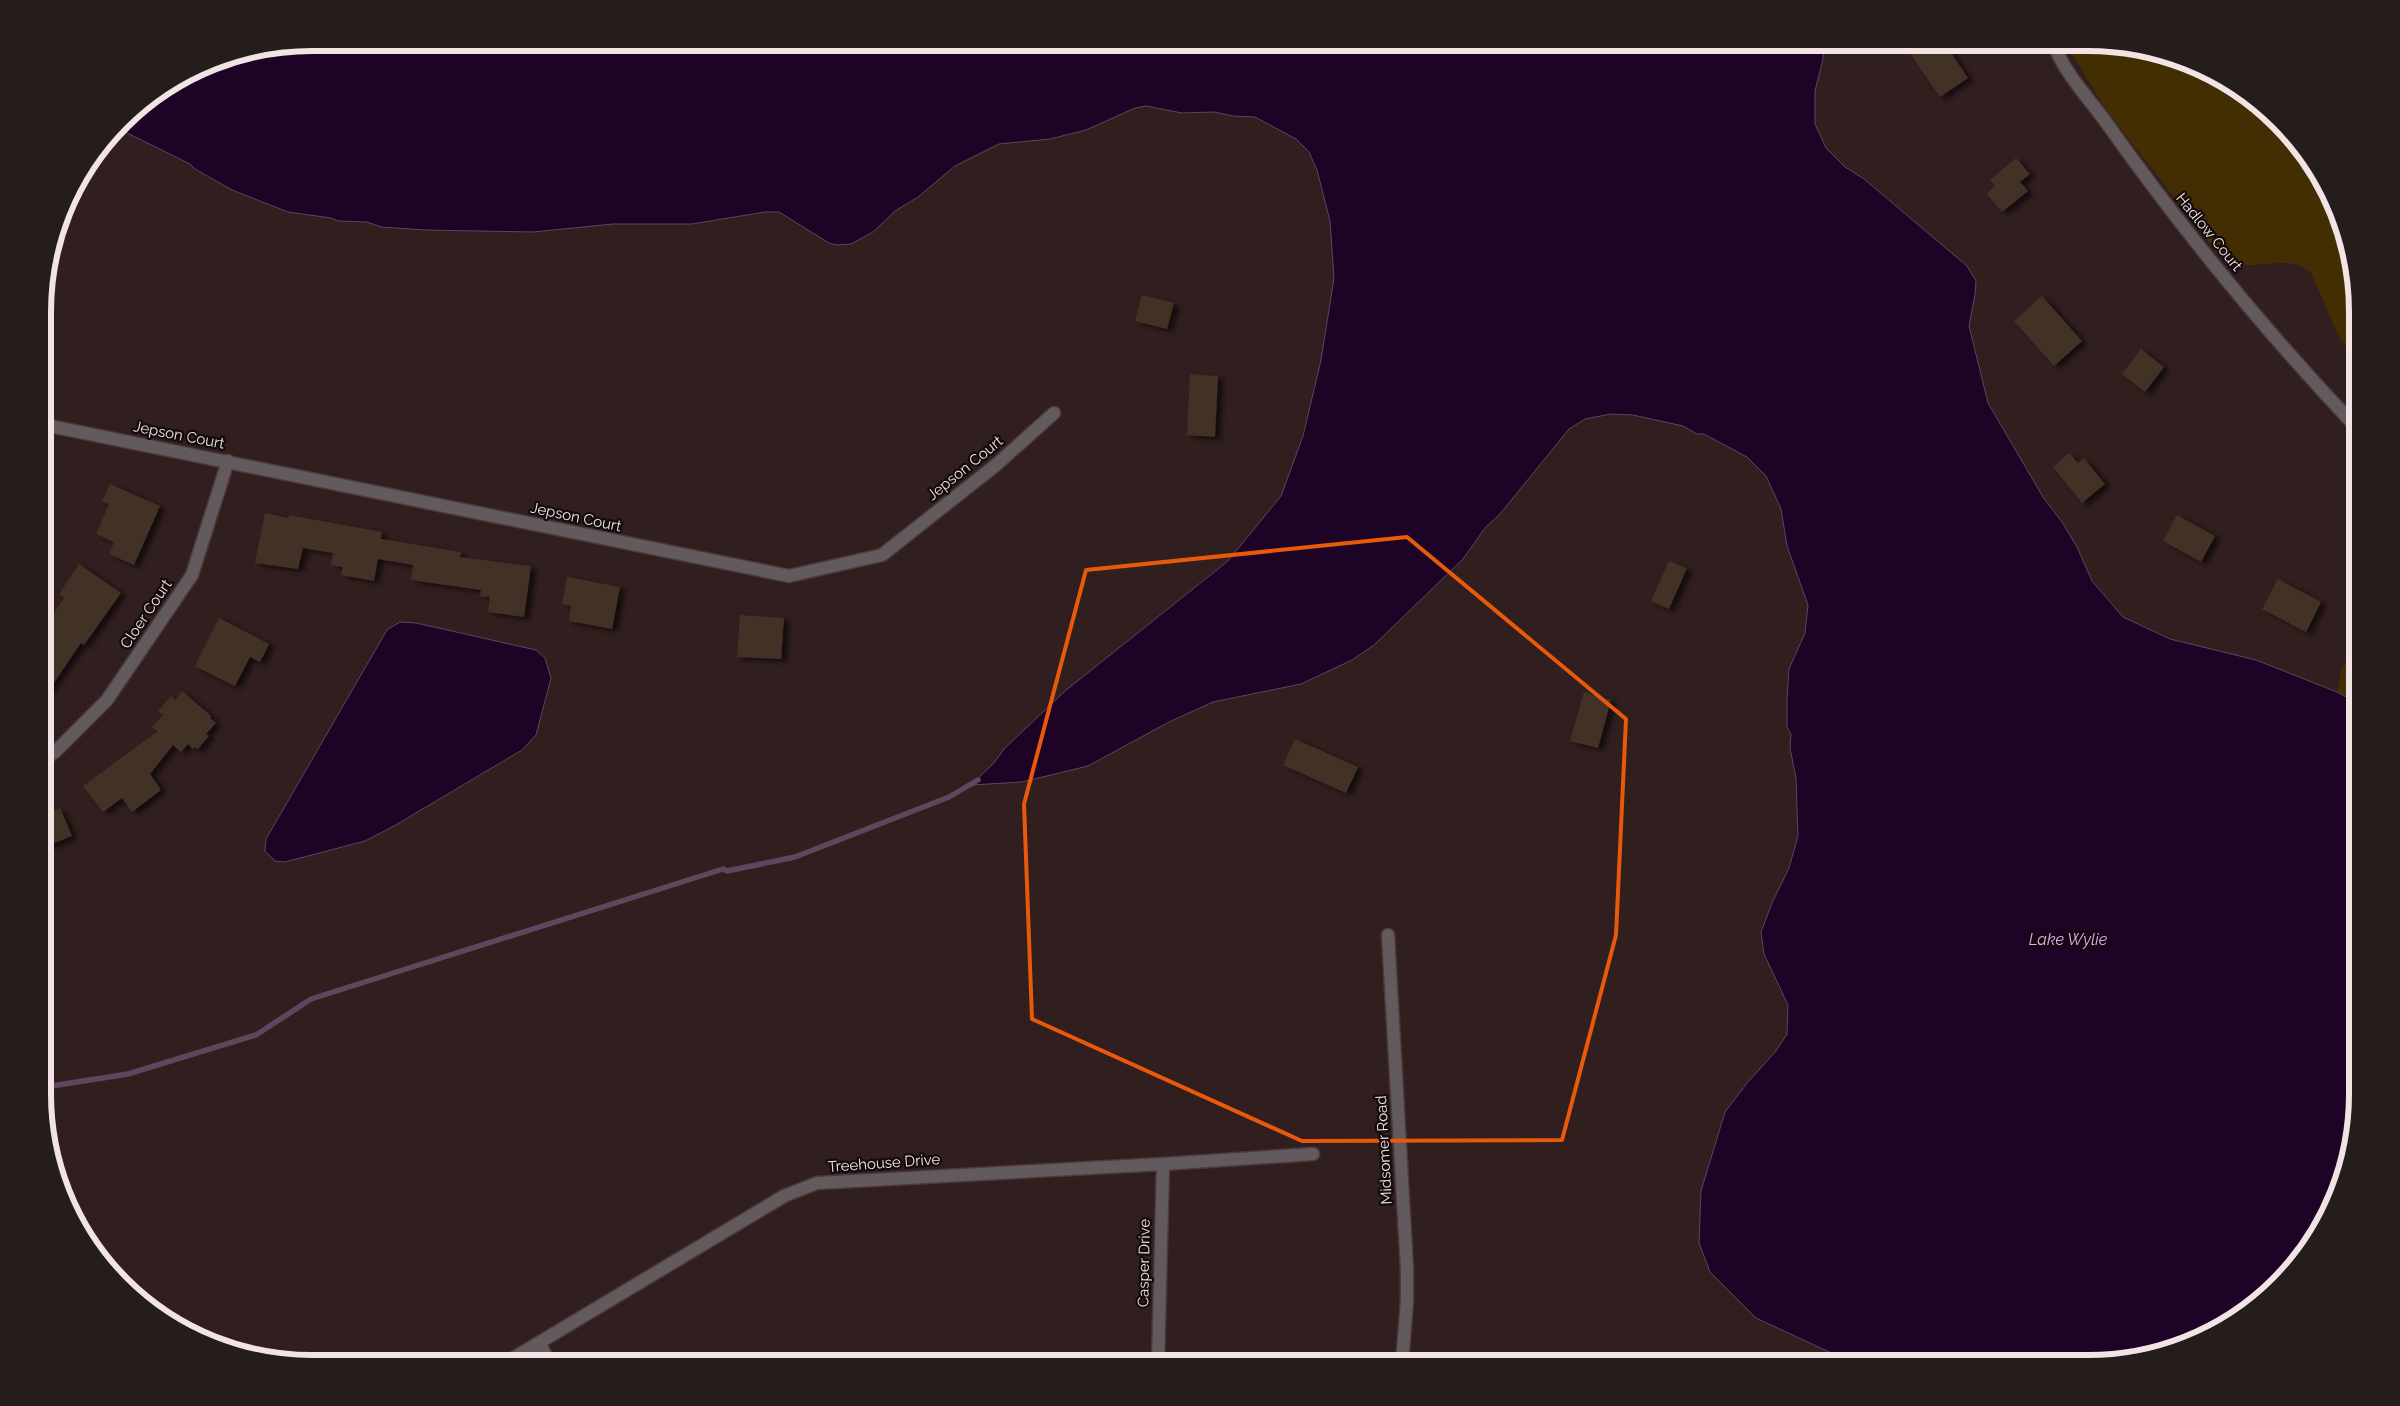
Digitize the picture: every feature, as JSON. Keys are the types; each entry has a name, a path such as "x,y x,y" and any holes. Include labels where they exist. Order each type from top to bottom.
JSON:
{"street":[{"name":"Hadlow Court","path":"2059,51 2070,72 2170,210 2283,347 2349,419"},
{"name":"Jepson Court","path":"51,426 789,576 882,555 996,465 1054,413"},
{"name":"Cloer Court","path":"51,754 107,700 192,575 228,461"},
{"name":"Midsomer Road","path":"1388,935 1407,1269 1407,1300 1403,1355"},
{"name":"Treehouse Drive","path":"519,1355 784,1196 817,1184 1313,1154"},
{"name":"Casper Drive","path":"1158,1355 1163,1164"},
{"path":"539,1343 546,1355"}],"highlighted area":[{"path":"1407,537 1626,719 1616,935 1562,1140 1302,1141 1032,1019 1024,804 1086,570"}],"shaded area":[{"path":"2070,51 2122,53 2172,65 2218,86 2260,116 2295,153 2314,182 2329,212 2340,244 2347,278 2349,349 2340,339 2311,273 2302,267 2291,264 2243,265 2221,258 2107,111"},
{"path":"2349,659 2349,699 2337,692 2342,667"}],"water":[{"name":"Lake Wylie","path":"312,51 1824,51 1815,91 1815,124 1826,148 1845,167 1864,179 1967,266 1976,281 1969,326 1988,403 2043,497 2062,522 2077,547 2092,581 2123,617 2170,639 2256,660 2349,699 2349,1094 2344,1145 2335,1178 2322,1209 2295,1253 2247,1301 2218,1320 2188,1335 2156,1346 2122,1353 2088,1355 1836,1355 1756,1318 1710,1272 1699,1243 1701,1191 1725,1112 1748,1082 1776,1051 1787,1034 1788,1005 1764,954 1761,932 1772,903 1789,868 1798,836 1796,778 1790,748 1791,734 1787,727 1787,698 1789,669 1805,633 1808,605 1787,546 1781,509 1766,476 1747,457 1704,434 1697,434 1683,426 1633,415 1611,414 1585,419 1569,429 1500,514 1485,528 1463,559 1374,645 1352,660 1301,684 1213,702 1169,722 1088,766 1022,782 971,785 994,763 1004,749 1065,691 1228,561 1281,496 1303,436 1321,360 1334,278 1330,221 1317,170 1309,152 1296,139 1255,117 1233,116 1214,112 1182,113 1146,106 1135,108 1086,130 1050,139 999,144 955,166 918,197 895,211 873,232 851,244 836,245 829,243 779,212 765,212 692,224 613,224 533,232 425,230 381,227 367,222 338,221 331,218 288,212 232,190 195,169 190,164 124,132 153,105 197,78 244,60 278,53"},
{"path":"400,622 416,623 536,650 545,658 551,678 536,735 522,750 394,826 365,841 285,862 275,861 265,851 266,839 387,630"}],"building":[{"path":"1950,51 1968,78 1940,97 1909,52"},
{"path":"2016,158 2030,174 2020,182 2028,191 2002,212 1987,194 1995,186 1990,180"},
{"path":"1142,295 1174,303 1167,329 1135,321"},
{"path":"2042,296 2082,341 2054,366 2014,321"},
{"path":"2141,349 2164,367 2145,392 2122,374"},
{"path":"1190,374 1218,376 1215,437 1187,435"},
{"path":"2069,453 2078,463 2084,458 2105,484 2082,503 2053,467"},
{"path":"110,484 160,506 134,565 109,554 114,542 96,534 109,504 102,501"},
{"path":"265,513 288,518 289,515 382,532 381,539 461,552 460,557 531,566 524,617 488,612 490,597 480,596 481,590 411,580 413,565 378,559 374,581 341,575 343,567 331,565 333,553 303,548 298,569 255,563"},
{"path":"2177,515 2215,536 2201,562 2163,541"},
{"path":"1669,561 1687,568 1669,609 1651,601"},
{"path":"79,564 121,593 84,645 81,643 51,687 51,618 64,598 59,594"},
{"path":"567,577 620,587 612,629 569,621 571,606 562,604"},
{"path":"2278,579 2321,602 2306,632 2262,609"},
{"path":"740,615 784,618 781,659 737,657"},
{"path":"219,618 269,644 260,662 250,657 235,686 195,666"},
{"path":"182,691 211,716 210,718 216,723 206,734 209,736 198,749 195,747 193,749 188,744 181,752 173,745 150,774 161,790 132,812 122,798 103,812 83,786 158,731 152,727 163,715 158,711 171,696 175,700"},
{"path":"1584,692 1611,700 1598,748 1570,741"},
{"path":"1295,739 1358,767 1346,793 1283,765"},
{"path":"60,808 72,836 51,845 51,812"}],"waterway":[{"path":"51,1086 128,1074 256,1035 311,999 723,869 727,871 795,857 949,797 978,780"}]}
